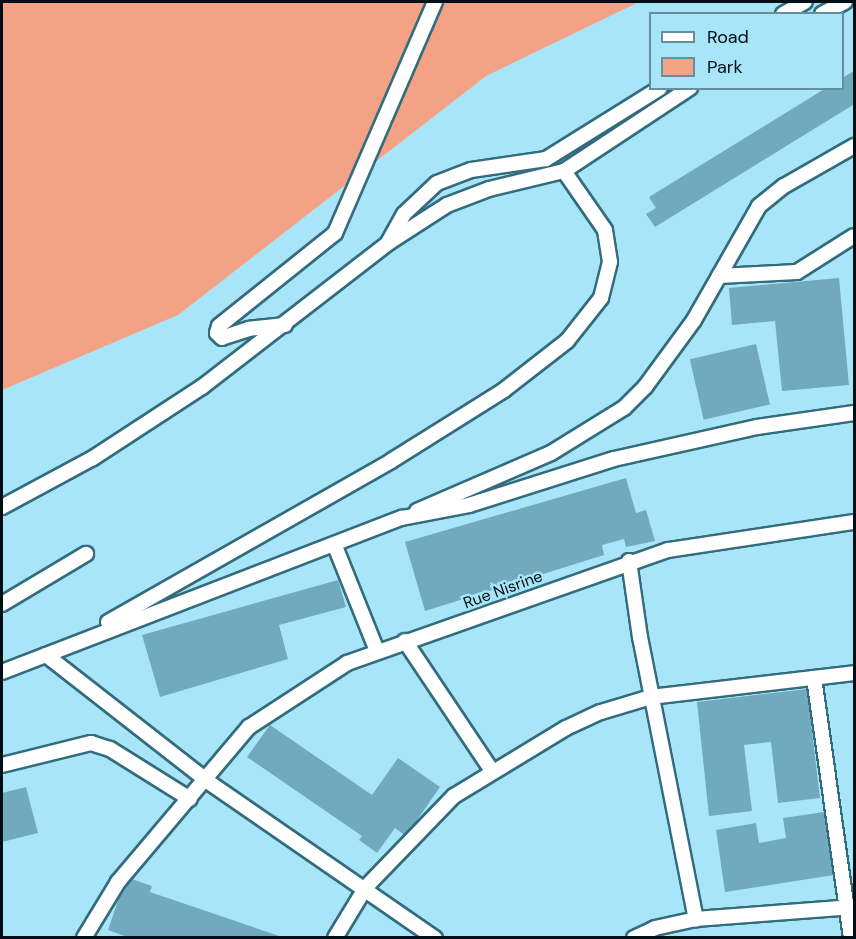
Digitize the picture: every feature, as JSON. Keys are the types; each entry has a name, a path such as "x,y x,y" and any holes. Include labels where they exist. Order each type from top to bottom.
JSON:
{"street":[{"path":"287,325 249,329 222,338 217,333 219,326 335,232 435,2"},
{"path":"787,12 805,2"},
{"path":"826,12 845,2"},
{"path":"388,243 405,214 437,183 471,170 546,159 657,90"},
{"path":"2,507 93,458 202,387 287,325 388,243 468,196 564,171 687,90"},
{"path":"75,641 335,546 402,518 551,453 624,408 671,352 719,276 759,206 784,186 855,146"},
{"path":"2,672 75,641 390,461 504,390 567,341 601,298 610,262 605,230 564,171"},
{"path":"719,276 797,272 855,236"},
{"path":"402,518 469,505 614,459 757,427 855,413"},
{"name":"Rue Nisrine","path":"84,938 118,882 207,781 249,728 347,663 629,561 711,542 855,522"},
{"path":"335,546 377,651"},
{"path":"2,604 86,554"},
{"path":"629,561 651,697 696,920"},
{"path":"405,641 492,771"},
{"path":"46,655 207,781 366,887 435,938"},
{"path":"335,938 366,887 454,796 492,771 592,716 651,697 855,672"},
{"path":"814,678 851,908 851,938"},
{"path":"2,765 91,743 110,750 190,799"},
{"path":"634,938 696,920 851,908"}],"green space":[{"path":"2,2 639,2 486,76 178,315 2,390"}],"building":[{"path":"854,71 853,105 655,227 646,214 656,208 649,197 823,90 844,90 844,77"},
{"path":"839,278 849,385 782,391 775,321 732,325 729,288"},
{"path":"756,344 770,404 704,420 690,359"},
{"path":"626,478 636,513 646,510 655,541 626,547 624,539 602,545 604,555 425,611 405,542"},
{"path":"338,580 346,607 279,625 288,659 160,697 142,635"},
{"path":"807,689 820,798 778,803 771,742 744,745 752,811 709,816 697,702"},
{"path":"270,725 372,795 398,758 440,787 406,836 395,828 377,853 359,840 362,836 247,757"},
{"path":"26,787 38,833 2,842 2,793"},
{"path":"824,812 834,875 725,892 716,830 756,823 759,843 786,838 783,818"},
{"path":"126,877 152,886 150,892 285,938 130,938 108,930"}]}
